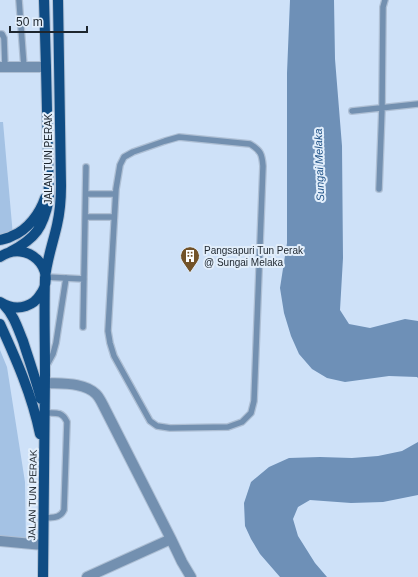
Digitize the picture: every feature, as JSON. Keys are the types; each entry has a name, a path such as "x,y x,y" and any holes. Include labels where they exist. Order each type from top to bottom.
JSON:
{"main road":[{"name":"JALAN TUN PERAK","path":"0,257 22,246 32,238 42,224 49,199 44,0"},
{"name":"JALAN TUN PERAK","path":"43,577 46,277 47,262 58,224 61,178 58,0"},
{"path":"0,240 13,236 26,228 43,204 49,185"},
{"path":"2,303 13,307 30,305 37,299 45,285 46,277 39,260 25,252 10,252"},
{"name":"JALAN TUN PERAK","path":"2,303 8,308 14,318 36,382 44,413"},
{"path":"0,324 26,386 37,419 44,453"}],"street":[{"path":"2,67 46,67"},
{"path":"45,383 86,387 96,394 191,577"},
{"path":"87,577 171,539"},
{"path":"0,541 43,545"}],"lane":[{"path":"19,0 24,67"},
{"path":"379,189 382,108 383,7 385,0"},
{"path":"0,34 2,34 4,38 2,67"},
{"path":"352,111 418,104"},
{"path":"179,137 250,144 258,149 262,156 263,166 254,401 251,413 242,422 228,427 170,428 158,426 150,421 114,356 108,331 115,194 120,165 124,158 133,152 179,137"},
{"path":"83,327 86,167"},
{"path":"86,194 115,194"},
{"path":"86,217 114,217"},
{"path":"46,277 84,279"},
{"path":"45,369 53,354 56,343 66,278"},
{"path":"44,413 61,414 65,417 67,422 64,510 62,514 57,517 44,518"}],"shaded area":[{"path":"0,122 3,122 13,236 0,238"},
{"path":"0,350 7,367 25,482 26,543 0,543"}],"water":[{"name":"Sungai Melaka","path":"290,0 334,0 335,59 342,146 343,258 340,310 349,324 370,328 405,319 418,321 418,378 389,376 345,382 327,378 312,369 299,354 291,336 284,313 280,288 287,243 287,73"},
{"path":"418,442 418,495 383,502 351,503 310,500 298,507 293,519 298,536 315,563 327,577 280,577 260,554 245,526 244,503 251,482 269,467 289,458 352,458 378,456 402,451"}],"place":[{"name":"Pangsapuri Tun Perak @ Sungai Melaka","path":"190,273"}]}
